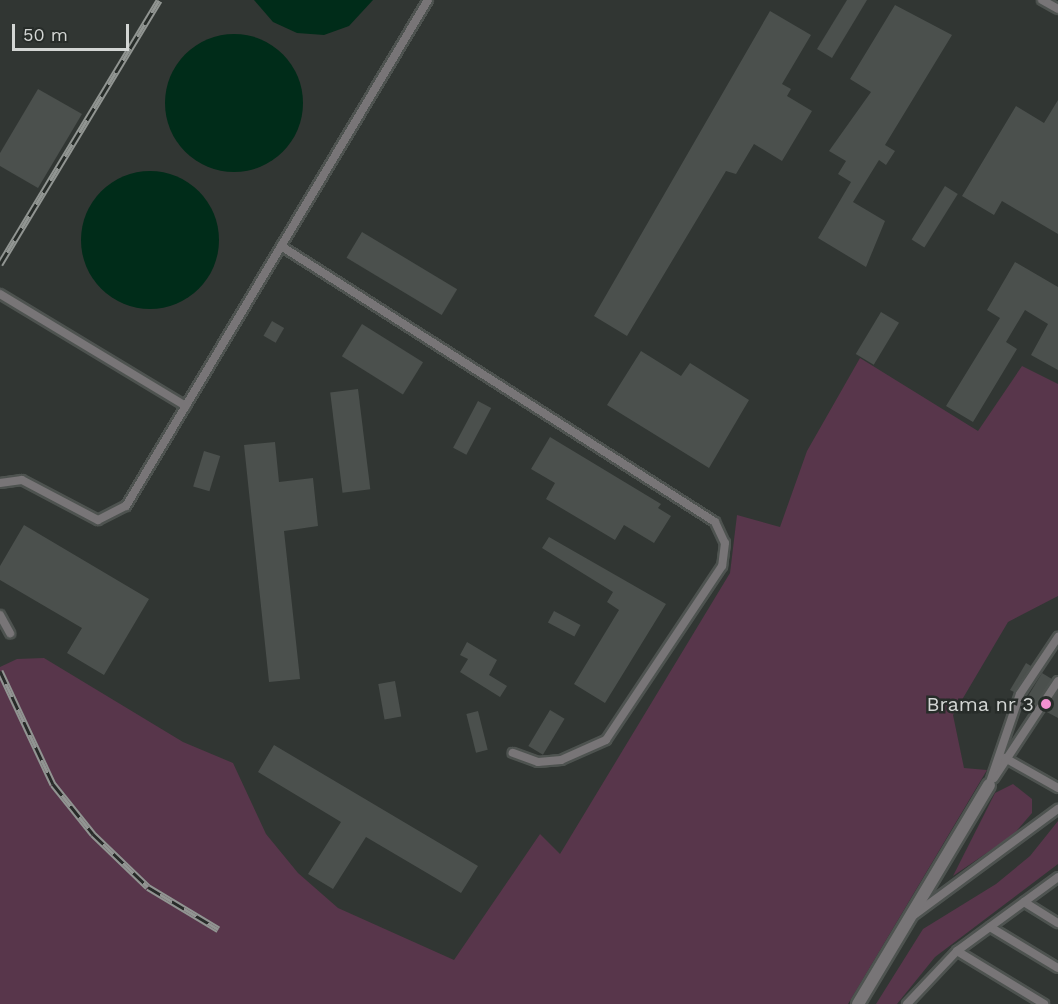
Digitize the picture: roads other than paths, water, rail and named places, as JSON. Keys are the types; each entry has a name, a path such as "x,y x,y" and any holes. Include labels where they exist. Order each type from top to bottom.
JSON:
{"street":[{"path":"858,1004 914,915 990,785"}],"lane":[{"path":"0,483 22,480 88,518 111,518 126,507 428,0"},
{"path":"1042,0 1058,9"},
{"path":"281,246 715,522 725,543 722,566 606,740 561,760 538,762 513,753"},
{"path":"0,294 186,406"},
{"path":"0,615 10,633"},
{"path":"990,785 998,754 1020,694 1058,637"},
{"path":"990,785 1058,681"},
{"path":"998,754 1058,788"},
{"path":"914,915 1058,809"},
{"path":"907,1004 957,951 1057,879"},
{"path":"1024,902 1058,923"},
{"path":"990,927 1058,968"},
{"path":"957,951 1044,1004"}],"railway":[{"path":"0,264 159,0"},
{"path":"0,671 53,784 93,834 148,887 218,929"}],"place":[{"name":"Brama nr 3","path":"1046,704"}]}
